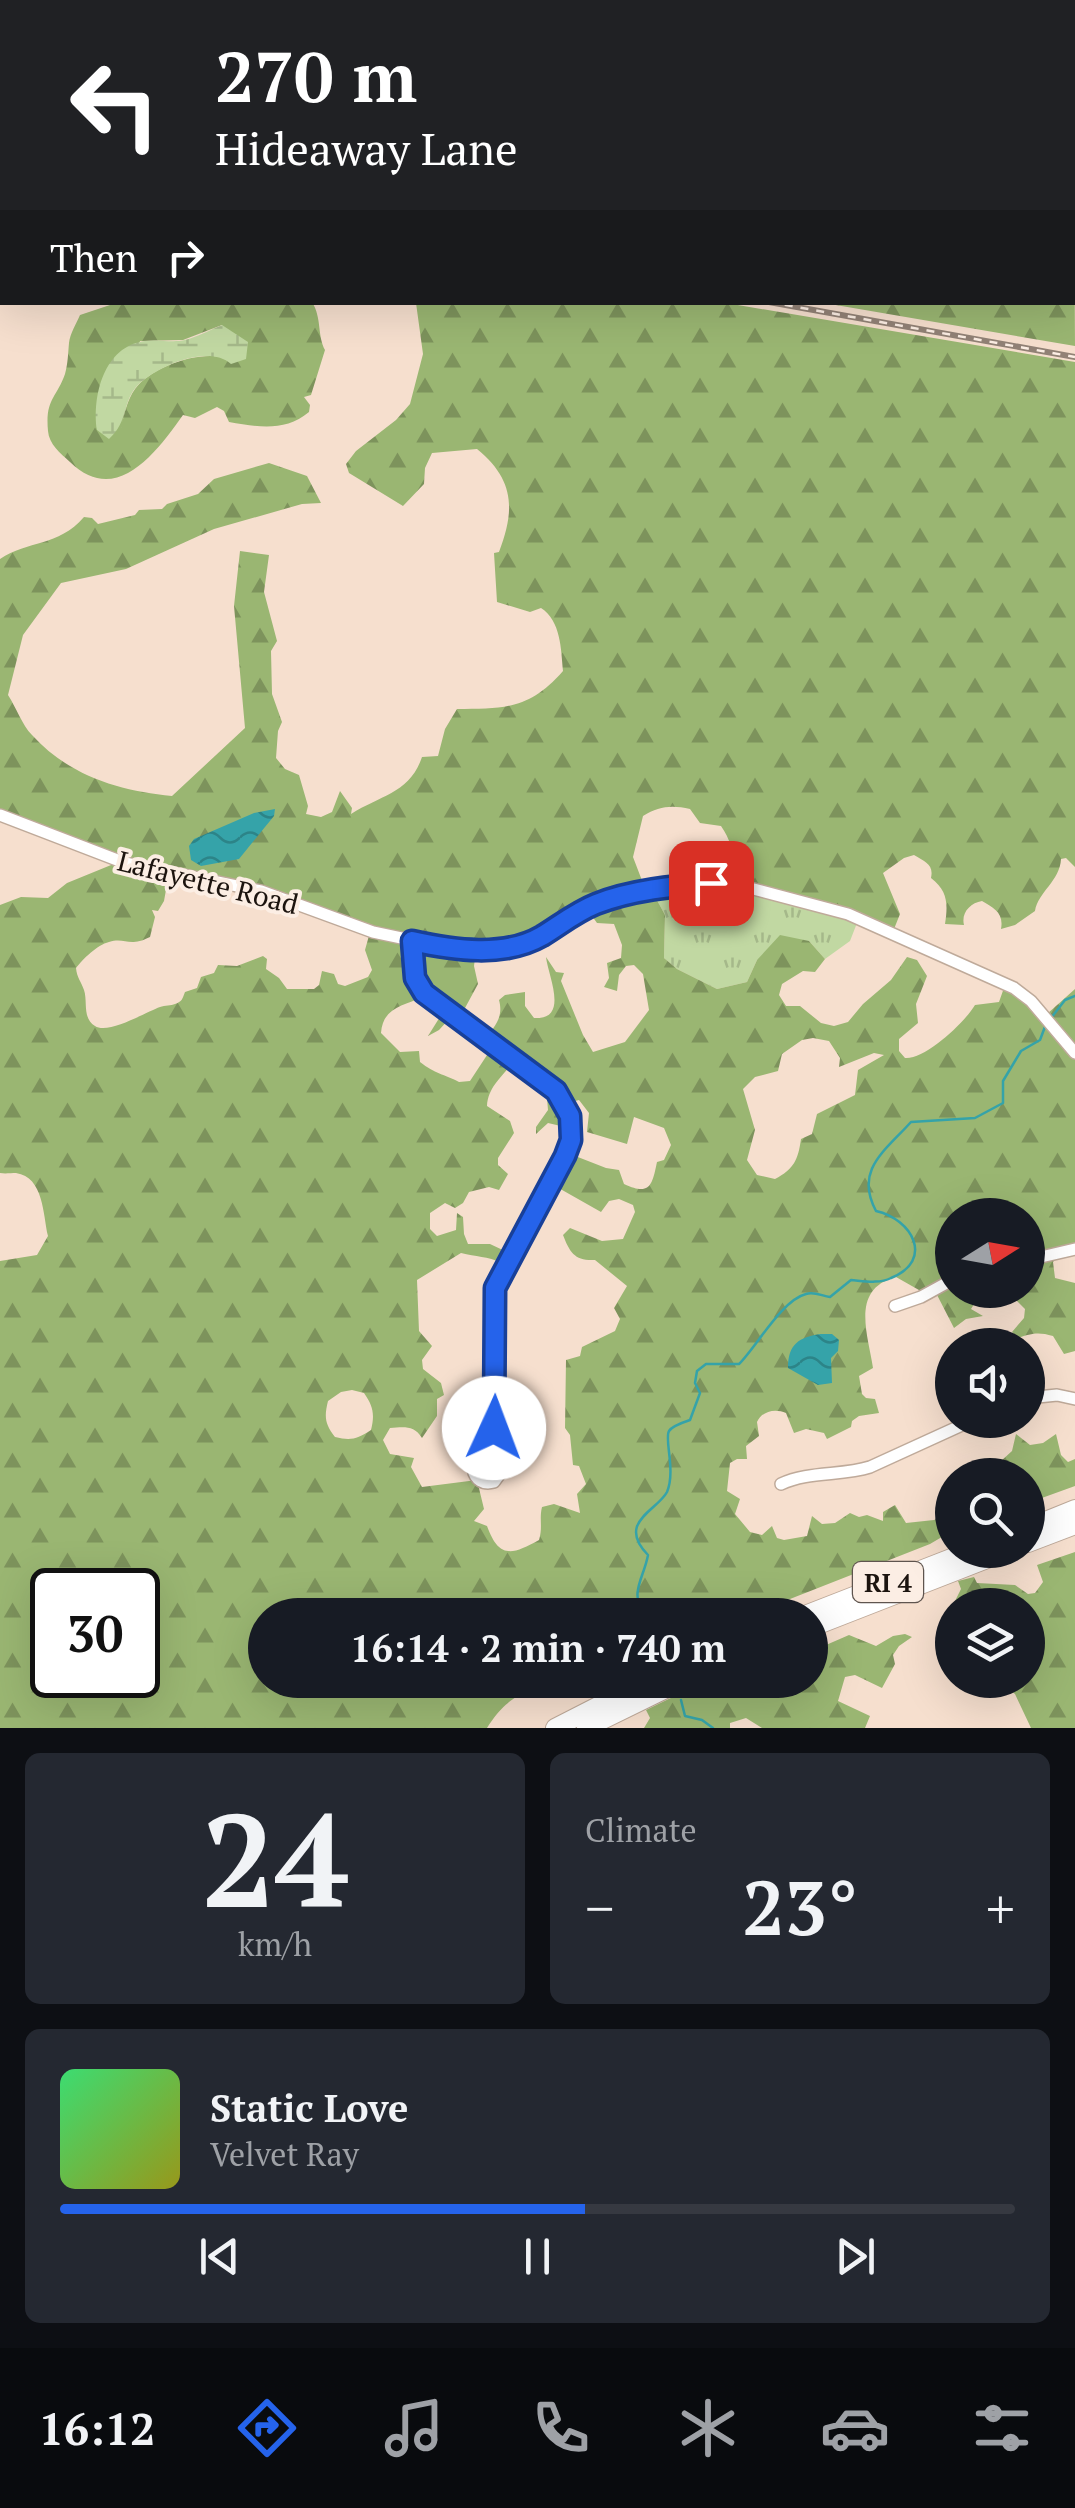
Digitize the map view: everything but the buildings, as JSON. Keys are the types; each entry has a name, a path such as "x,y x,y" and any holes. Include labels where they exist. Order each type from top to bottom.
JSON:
{"highway":[{"path":"1045,1521 1075,1509"},
{"path":"1045,1536 1075,1524"},
{"name":"RI 4","path":"828,1606 935,1564"},
{"name":"RI 4","path":"828,1621 964,1568"},
{"path":"555,1728 614,1698"},
{"path":"586,1728 647,1698"}],"street":[{"name":"Lafayette Road","path":"0,815 104,857 260,890 373,932 477,950 510,948 540,937 608,900 687,885 727,882 848,914 1014,988 1031,1001 1075,1053"},
{"path":"412,941 415,978 424,993 545,1082 564,1102 570,1116 571,1140 565,1156 495,1288 494,1428"},
{"path":"1045,1256 1075,1248"},
{"path":"895,1306 935,1290"},
{"path":"1045,1397 1075,1399"},
{"path":"782,1484 797,1478 852,1473 935,1438"}],"green space":[{"path":"110,305 313,305 325,350 311,395 304,397 310,405 309,412 300,418 271,426 250,425 229,422 217,407 195,418 183,415 134,470 103,479 70,462 49,436 50,405 65,374 70,340 80,315","holes":["222,325 225,358 189,358 142,381 132,393 121,428 140,341 183,340"]},
{"path":"416,305 738,305 1075,362 1075,867 1066,858 1061,859 1057,874 1035,911 1015,925 1001,929 999,915 982,901 967,909 964,925 945,924 946,898 931,878 930,866 914,855 904,858 883,873 900,914 892,934 732,882 732,853 721,826 700,823 690,809 666,807 643,816 633,857 646,891 652,891 665,915 664,958 717,989 747,982 757,960 780,935 809,941 825,959 815,972 803,971 782,984 779,995 786,1006 800,1006 821,1023 834,1026 848,1022 891,980 907,957 917,960 927,976 916,1004 918,1023 899,1039 899,1051 905,1058 933,1047 975,1005 999,1002 1005,985 1047,1014 1075,989 1075,1248 1061,1252 1053,1262 1055,1278 1075,1283 1075,1351 1064,1354 1053,1336 1045,1334 1045,1328 1015,1328 1024,1318 1024,1308 1045,1308 1045,1198 935,1198 935,1291 926,1294 896,1277 882,1283 867,1302 866,1327 873,1368 859,1376 862,1394 875,1399 879,1413 859,1416 851,1427 827,1439 824,1433 806,1429 794,1433 786,1413 765,1413 757,1422 759,1436 746,1446 747,1459 730,1463 727,1491 740,1499 735,1514 750,1532 762,1535 772,1526 777,1538 784,1540 807,1536 812,1516 822,1524 835,1523 850,1513 883,1521 883,1512 895,1505 906,1523 935,1520 935,1541 930,1544 792,1598 248,1598 248,1698 516,1698 487,1728 0,1728 0,1261 37,1255 48,1236 41,1198 32,1182 16,1173 0,1173 0,905 21,897 48,898 67,883 116,863 0,814 0,559 64,534 84,517 98,524 135,515 139,510 162,509 198,494 214,479 269,463 307,476 321,503 302,504 214,529 126,569 61,583 23,635 8,695 28,731 62,761 96,779 172,796 245,728 234,606 240,551 269,555 264,592 277,641 271,651 272,694 282,722 276,758 285,769 299,775 308,806 306,814 321,817 332,812 340,791 352,808 351,814 402,786 422,757 438,756 445,729 457,709 489,708 527,700 563,671 559,636 548,614 541,608 530,612 497,602 494,553 499,552 509,509 505,484 490,461 477,449 432,453 425,468 424,484 403,506 349,473 346,464 356,451 410,404 423,354","holes":["169,873 299,901 370,932 365,950 372,970 368,977 345,986 338,984 334,974 322,971 314,989 287,989 266,969 267,959 263,956 237,966 218,965 214,973 201,977 197,988 185,992 178,1003 109,1028 91,1023 76,968 104,944 150,937 155,917 152,910 158,911 164,901","587,909 597,923 614,924 622,945 621,958 607,963 609,978 604,987 617,991 619,975 626,966 634,965 643,974 649,1010 625,1042 593,1052 561,981 564,973 556,972 546,957 554,995 551,1012 534,1018 525,1006 525,992 505,995 499,1000 497,1022 484,1041 491,1049 470,1081 459,1082 435,1071 420,1062 419,1051 400,1052 381,1033 390,1013 423,997 443,1012 428,1036 450,1018 458,1021 478,984 476,950 541,936","802,1040 829,1041 840,1058 839,1067 874,1053 884,1055 858,1070 855,1095 817,1114 812,1134 801,1139 794,1163 787,1171 775,1179 757,1175 747,1160 755,1130 743,1089 755,1077 778,1071 782,1054","512,1063 546,1086 548,1110 536,1127 536,1134 548,1123 565,1127 564,1104 579,1100 589,1113 587,1132 627,1144 634,1117 664,1128 671,1145 664,1160 657,1162 651,1183 645,1189 624,1184 619,1170 565,1152 548,1182 601,1212 609,1201 619,1199 633,1205 635,1212 623,1239 602,1241 570,1228 563,1235 574,1255 595,1260 627,1286 614,1308 620,1319 615,1331 582,1347 580,1356 566,1360 565,1428 570,1435 573,1465 579,1466 586,1484 577,1494 580,1513 554,1504 542,1507 539,1540 507,1551 496,1544 487,1526 474,1521 484,1509 477,1480 422,1487 411,1467 414,1458 390,1454 383,1440 390,1428 400,1427 412,1429 422,1438 437,1416 437,1399 444,1395 441,1383 423,1369 422,1360 432,1346 419,1331 417,1280 461,1253 502,1263 507,1252 490,1244 468,1244 463,1217 457,1213 456,1230 437,1236 430,1229 430,1213 445,1203 455,1208 469,1192 489,1187 499,1190 508,1174 498,1165 498,1158 514,1133 510,1121 487,1106 493,1088","352,1390 364,1393 369,1402 371,1430 354,1438 335,1437 326,1420 328,1401"]},
{"path":"836,305 1075,305 1075,346"},
{"path":"222,325 248,342 246,359 231,364 221,358 197,357 170,365 138,385 120,425 109,439 97,430 99,388 110,362 120,352 145,341 185,340"},
{"path":"732,882 857,923 850,941 825,959 809,941 757,960 747,982 717,989 677,969 664,958 665,915 652,891"},
{"path":"944,1308 972,1308 983,1316 966,1319 954,1328"},
{"path":"1056,1434 1061,1455 1068,1462 1075,1459 1075,1486 1045,1497 1045,1458 1004,1458 1012,1451 1015,1438 1030,1445 1043,1443"},
{"path":"1075,1552 1075,1728 1031,1728 1017,1698 1045,1698 1045,1588 1039,1588 1043,1582 1038,1568 1045,1568 1045,1562"},
{"path":"974,1577 977,1583 1019,1588 961,1588 958,1581"},
{"path":"849,1635 876,1646 893,1636 912,1637 893,1655 895,1664 882,1688 855,1675 845,1677 838,1701 870,1716 865,1728 762,1728 746,1718 730,1723 730,1728 644,1728 650,1718 646,1710 671,1698 828,1698 828,1644"}],"water":[{"path":"275,809 274,816 239,859 201,866 191,860 189,846 194,839 254,813"},
{"path":"832,1334 839,1340 838,1351 831,1358 832,1383 818,1385 788,1368 796,1343"}],"waterway":[{"path":"1051,1018 1065,1000 1075,996"},
{"path":"638,1598 648,1555 639,1544 637,1526 667,1492 668,1435 673,1427 690,1420 700,1393 695,1383 697,1371 706,1364 739,1364 797,1298 812,1293 830,1297 851,1280 882,1281 904,1270 912,1261 914,1241 900,1222 876,1211 869,1184 876,1162 911,1122 975,1118 1003,1103 1003,1081 1021,1051 1040,1040 1046,1024"},
{"path":"681,1700 685,1716 702,1720 713,1728"}],"railway":[{"path":"786,305 1075,357"}],"route":[{"path":"494,1428 495,1288 565,1156 571,1140 570,1116 556,1091 424,993 415,978 412,941 477,950 510,948 540,937 608,900 711,883"}]}
